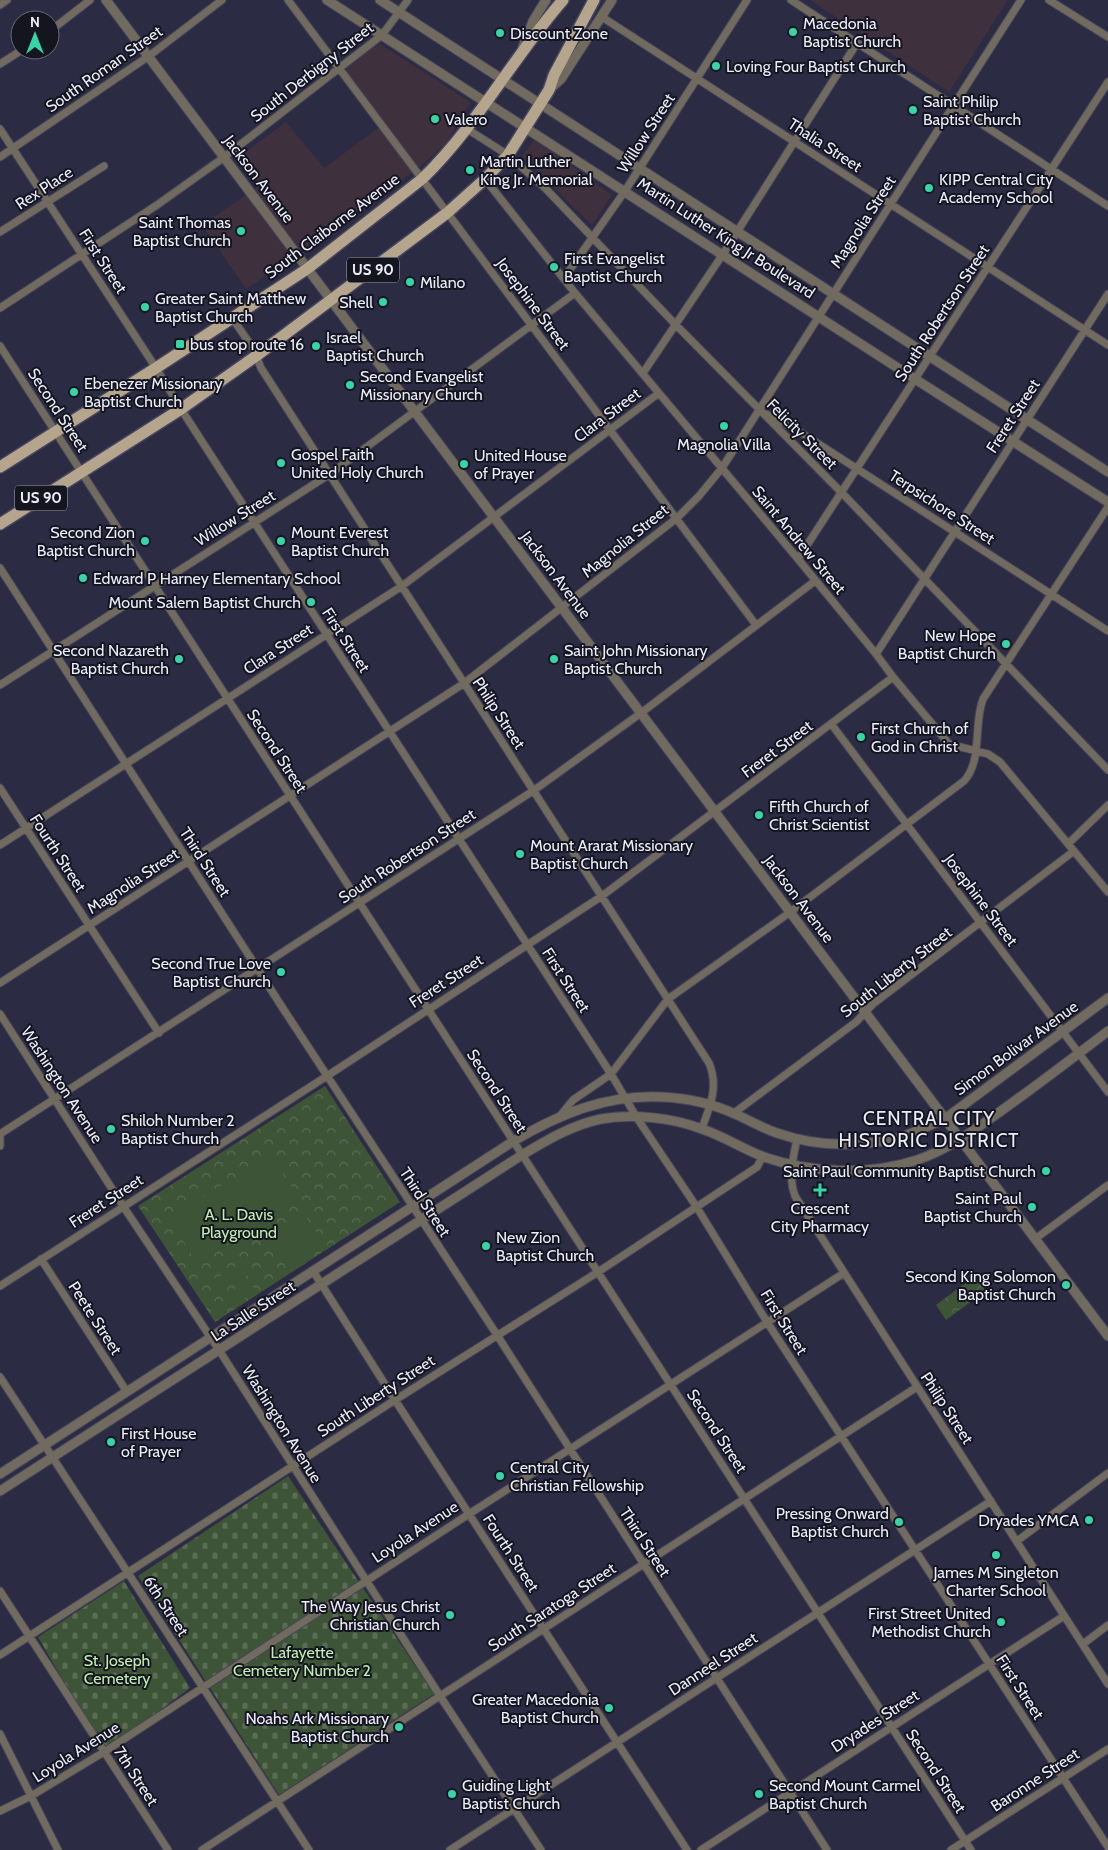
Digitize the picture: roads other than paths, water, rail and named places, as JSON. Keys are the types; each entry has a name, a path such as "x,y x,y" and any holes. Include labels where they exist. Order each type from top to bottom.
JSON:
{"main road":[{"name":"South Claiborne Avenue","path":"0,468 307,268 422,179 438,164 467,129 540,26 563,0"},
{"name":"US 90","path":"0,524 181,409 256,356 447,213 486,179 508,155 549,90 554,75 594,0"}],"street":[{"path":"0,5 7,0"},
{"path":"60,24 90,0"},
{"name":"Jackson Avenue","path":"106,0 864,1013 946,1118 1107,1333"},
{"name":"South Roman Street","path":"0,158 149,56 222,0"},
{"name":"Josephine Street","path":"288,0 756,625"},
{"name":"Martin Luther King Jr Boulevard","path":"328,0 1108,502"},
{"name":"Martin Luther King Jr Boulevard","path":"380,0 1108,472"},
{"name":"South Derbigny Street","path":"0,308 82,255 223,158 382,36 408,0"},
{"name":"South Claiborne Avenue","path":"520,53 533,21 546,0"},
{"path":"549,90 561,79 612,0"},
{"name":"Willow Street","path":"564,278 594,238 625,191 747,0"},
{"path":"791,0 1108,206"},
{"name":"Magnolia Street","path":"0,983 463,684 677,518 699,496 722,468 1021,0"},
{"path":"1049,0 1108,37"},
{"name":"Thalia Street","path":"602,17 1108,345"},
{"name":"Clara Street","path":"643,373 724,254 857,43"},
{"name":"South Robertson Street","path":"798,559 858,470 1108,82"},
{"name":"First Street","path":"0,129 527,944 636,1118 696,1206 767,1322 1108,1847"},
{"name":"Felicity Street","path":"467,129 508,155 546,189 1108,770"},
{"name":"Rex Place","path":"0,232 104,166"},
{"name":"Saint Andrew Street","path":"486,179 575,293 798,559 948,744 988,754 1000,762 1108,892"},
{"name":"Willow Street","path":"0,685 330,474 575,293"},
{"name":"Freret Street","path":"876,654 1108,294"},
{"name":"Philip Street","path":"232,318 256,356 261,368 463,684 709,1064 713,1072 713,1094 702,1128"},
{"name":"Second Street","path":"0,346 156,585 227,699 512,1142 971,1850"},
{"name":"Clara Street","path":"0,845 402,586 659,393"},
{"name":"Terpsichore Street","path":"759,410 797,430 1108,631"},
{"path":"560,1116 573,1100 610,1074 668,999 789,913 964,781 972,768 980,707 1108,507"},
{"name":"Third Street","path":"0,568 327,1076 497,1335 827,1850"},
{"name":"South Robertson Street","path":"0,1146 0,1135 533,791 641,713 815,581"},
{"name":"Freret Street","path":"0,1286 327,1076 602,896 893,678"},
{"name":"Josephine Street","path":"832,725 1108,1092"},
{"name":"Fourth Street","path":"0,788 159,1033"},
{"path":"1068,844 1108,805"},
{"name":"South Liberty Street","path":"734,1113 856,1022 873,1004 1074,851"},
{"name":"Simon Bolivar Avenue","path":"512,1142 542,1124 597,1102 624,1098 663,1097 710,1106 734,1113 776,1133 797,1139 842,1144 893,1138 915,1132 946,1118 1108,998"},
{"name":"Washington Avenue","path":"0,1014 123,1206 219,1350 365,1581 541,1850"},
{"path":"522,1155 562,1132 581,1125 602,1119 636,1118 667,1121 702,1128 763,1156 792,1165 843,1170 887,1167 917,1160 961,1139 1108,1031"},
{"name":"Philip Street","path":"797,1139 792,1165 791,1186 795,1196 1108,1684"},
{"name":"La Salle Street","path":"0,1474 512,1142"},
{"name":"La Salle Street","path":"0,1491 522,1155"},
{"name":"South Liberty Street","path":"0,1655 395,1400 598,1272 757,1167 763,1156"},
{"path":"1035,1239 1108,1185"},
{"name":"Peete Street","path":"41,1259 127,1392"},
{"name":"Fourth Street","path":"313,1271 687,1850"},
{"name":"Loyola Avenue","path":"0,1811 32,1796 104,1752 365,1581 844,1273"},
{"name":"6th Street","path":"0,1377 309,1850"},
{"name":"South Saratoga Street","path":"202,1850 917,1387"},
{"path":"1017,1541 1108,1473"},
{"name":"Danneel Street","path":"450,1850 991,1501"},
{"name":"7th Street","path":"0,1591 168,1850"},
{"name":"Dryades Street","path":"701,1850 1064,1616"},
{"path":"1082,1644 1108,1625"},
{"path":"0,1734 58,1850"},
{"name":"Baronne Street","path":"952,1850 1108,1750"}],"place":[{"name":"Macedonia Baptist Church","path":"793,32"},
{"name":"Discount Zone","path":"500,33"},
{"name":"Loving Four Baptist Church","path":"716,66"},
{"name":"Saint Philip Baptist Church","path":"913,110"},
{"name":"Valero","path":"435,119"},
{"name":"Martin Luther King Jr. Memorial","path":"470,170"},
{"name":"KIPP Central City Academy School","path":"929,188"},
{"name":"Saint Thomas Baptist Church","path":"241,231"},
{"name":"First Evangelist Baptist Church","path":"554,267"},
{"name":"Milano","path":"410,282"},
{"name":"Shell","path":"383,302"},
{"name":"Greater Saint Matthew Baptist Church","path":"145,307"},
{"name":"bus stop route 16","path":"180,344"},
{"name":"Israel Baptist Church","path":"316,346"},
{"name":"Second Evangelist Missionary Church","path":"350,385"},
{"name":"Ebenezer Missionary Baptist Church","path":"74,392"},
{"name":"Magnolia Villa","path":"724,426"},
{"name":"Gospel Faith United Holy Church","path":"281,463"},
{"name":"United House of Prayer","path":"464,464"},
{"name":"Second Zion Baptist Church","path":"145,541"},
{"name":"Mount Everest Baptist Church","path":"281,541"},
{"name":"Edward P Harney Elementary School","path":"83,578"},
{"name":"Mount Salem Baptist Church","path":"311,602"},
{"name":"New Hope Baptist Church","path":"1006,644"},
{"name":"Second Nazareth Baptist Church","path":"179,659"},
{"name":"Saint John Missionary Baptist Church","path":"554,659"},
{"name":"First Church of God in Christ","path":"861,737"},
{"name":"Fifth Church of Christ Scientist","path":"759,815"},
{"name":"Mount Ararat Missionary Baptist Church","path":"520,854"},
{"name":"Second True Love Baptist Church","path":"281,972"},
{"name":"Shiloh Number 2 Baptist Church","path":"111,1129"},
{"name":"Saint Paul Community Baptist Church","path":"1046,1171"},
{"name":"Crescent City Pharmacy","path":"820,1190"},
{"name":"Saint Paul Baptist Church","path":"1032,1207"},
{"name":"New Zion Baptist Church","path":"486,1246"},
{"name":"Second King Solomon Baptist Church","path":"1066,1285"},
{"name":"First House of Prayer","path":"111,1442"},
{"name":"Central City Christian Fellowship","path":"500,1476"},
{"name":"Dryades YMCA","path":"1089,1520"},
{"name":"Pressing Onward Baptist Church","path":"899,1522"},
{"name":"James M Singleton Charter School","path":"996,1555"},
{"name":"The Way Jesus Christ Christian Church","path":"450,1615"},
{"name":"First Street United Methodist Church","path":"1001,1622"},
{"name":"Greater Macedonia Baptist Church","path":"609,1708"},
{"name":"Noahs Ark Missionary Baptist Church","path":"399,1727"},
{"name":"Guiding Light Baptist Church","path":"452,1794"},
{"name":"Second Mount Carmel Baptist Church","path":"759,1794"}],"district":[{"name":"CENTRAL CITY HISTORIC DISTRICT","path":"929,1129"}],"park label":[{"name":"A. L. Davis Playground","path":"239,1223"},
{"name":"Lafayette Cemetery Number 2","path":"302,1661"},
{"name":"St. Joseph Cemetery","path":"117,1669"}]}
